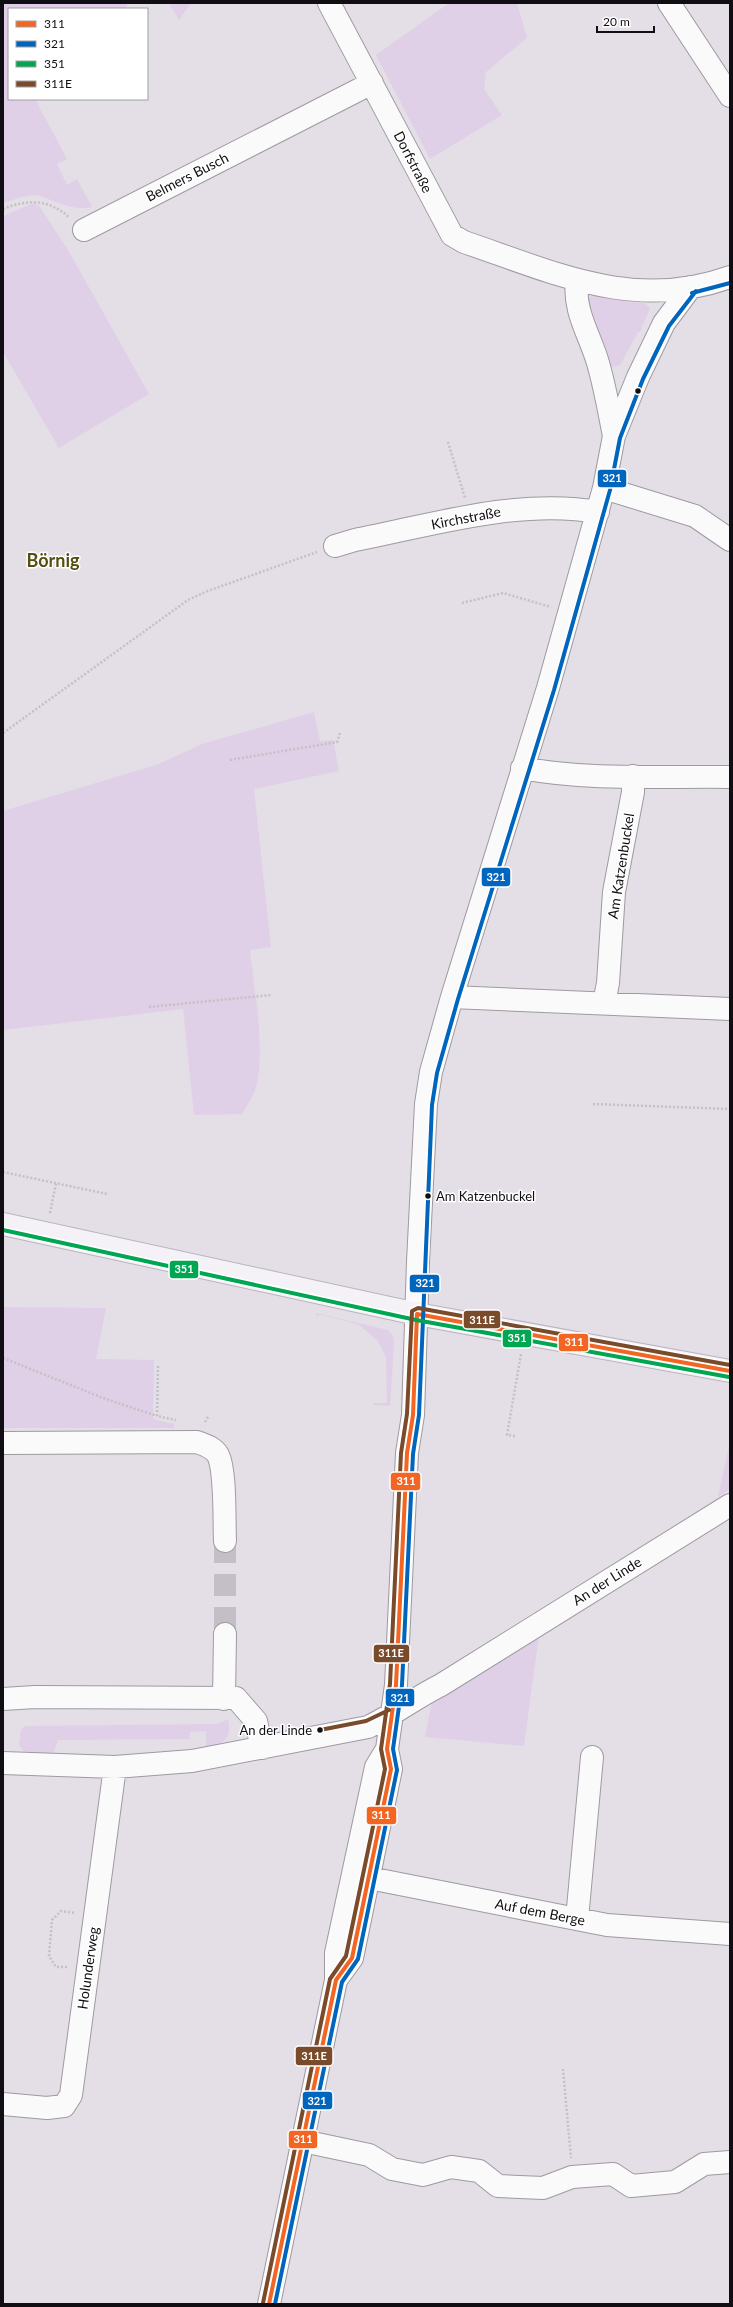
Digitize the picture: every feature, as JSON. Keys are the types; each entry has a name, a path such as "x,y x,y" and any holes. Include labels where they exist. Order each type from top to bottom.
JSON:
{"main road":[{"path":"3,1224 417,1314 730,1371"}],"street":[{"name":"Dorfstraße","path":"329,3 452,235 464,242 577,280 617,289 654,290 691,287 730,277"},
{"path":"669,3 730,96"},
{"name":"Belmers Busch","path":"84,230 372,83"},
{"path":"577,280 575,295 577,308 598,361 614,436"},
{"path":"268,2304 336,1980 352,1958 361,1876 392,1770 387,1749 396,1685 407,1453 412,1415 418,1262 428,1088 452,997 569,613 598,512 614,436 638,377 664,323 691,287"},
{"path":"604,488 695,516 730,540"},
{"name":"Kirchstraße","path":"335,546 355,540 509,510 575,508 598,512"},
{"path":"522,768 545,773 730,777"},
{"name":"Am Katzenbuckel","path":"604,1003 608,983 614,892 633,792 633,776"},
{"path":"452,997 730,1009"},
{"path":"3,1443 197,1442 210,1446 218,1455 221,1473 225,1541"},
{"name":"An der Linde","path":"3,1763 115,1767 192,1761 368,1727 392,1715 414,1699 441,1685 730,1505"},
{"path":"224,1699 225,1634"},
{"path":"3,1699 35,1697 236,1698 256,1720 262,1748"},
{"path":"577,1919 592,1757"},
{"name":"Holunderweg","path":"3,2104 47,2108 64,2106 71,2095 115,1767"},
{"name":"Auf dem Berge","path":"361,1876 607,1925 730,1934"},
{"path":"303,2141 369,2155 392,2169 423,2175 451,2167 479,2171 498,2186 543,2188 572,2177 613,2174 631,2186 675,2182 704,2164 730,2162"}],"path":[{"path":"3,209 25,202 41,201 58,208 84,230"},
{"path":"448,442 470,517"},
{"path":"3,733 188,600 205,592 335,546"},
{"path":"462,603 503,593 569,613"},
{"path":"230,760 337,742 340,733"},
{"path":"149,1007 271,995"},
{"path":"592,1104 730,1109"},
{"path":"3,1172 107,1194"},
{"path":"46,1233 56,1183"},
{"path":"515,1436 507,1435 524,1334"},
{"path":"3,1358 103,1398 157,1416 184,1421"},
{"path":"157,1416 158,1366"},
{"path":"199,1422 206,1423 209,1415"},
{"path":"89,1964 77,1962 65,1968 56,1967 49,1956 52,1920 61,1911 74,1912 83,1920 94,1922"},
{"path":"563,2069 572,2177"}],"shaded area":[{"path":"3,3 128,3 126,8 8,8 8,100 36,100 67,159 57,164 67,185 77,179 92,207 72,207 36,195 22,197 3,203"},
{"path":"169,3 191,3 179,20"},
{"path":"449,3 517,3 527,38 486,72 484,89 502,115 430,159 376,55"},
{"path":"34,203 40,207 68,250 149,394 59,448 3,352 3,216"},
{"path":"598,294 629,297 629,302 644,303 650,308 640,332 638,332 620,365 608,368 586,304 590,297"},
{"path":"314,712 320,741 333,740 339,771 254,789 271,947 250,950 260,1051 255,1091 242,1114 194,1115 183,1009 3,1030 3,811 159,764 202,744"},
{"path":"3,1307 106,1308 96,1359 154,1360 153,1419 174,1424 174,1428 3,1428"},
{"path":"316,1313 388,1330 393,1336 394,1343 390,1406 373,1405 373,1403 387,1403 386,1357 377,1340 358,1324 321,1315 316,1316"},
{"path":"730,1442 730,1489 718,1497"},
{"path":"539,1635 524,1746 425,1737 432,1701"},
{"path":"228,1719 229,1731 225,1740 206,1749 206,1731 190,1732 190,1739 58,1740 53,1754 24,1752 19,1745 21,1730 25,1726 217,1724"}],"tunnel":[{"path":"225,1541 225,1634"}],"transit line":[{"name":"321","path":"692,293 730,283"},
{"name":"321","path":"275,2304 342,1982 358,1959 397,1770 393,1749 402,1685 413,1454 419,1415 432,1105 437,1073 458,999 554,690 610,490 620,438 643,379 669,326 696,291"},
{"name":"351","path":"3,1230 416,1320 729,1377"},
{"name":"311E","path":"263,2303 330,1979 346,1956 385,1769 381,1749 390,1684 401,1453 407,1414 412,1311 418,1308 730,1365"},
{"name":"311","path":"417,1314 730,1371"},
{"name":"311","path":"269,2304 336,1980 352,1958 391,1769 387,1749 396,1685 407,1453 413,1415 417,1314"},
{"name":"311E","path":"320,1730 366,1721 389,1710"}],"place":[{"name":"Am Katzenbuckel","path":"428,1196"},
{"name":"An der Linde","path":"320,1730"}],"district":[{"name":"Börnig","path":"53,561"}]}
